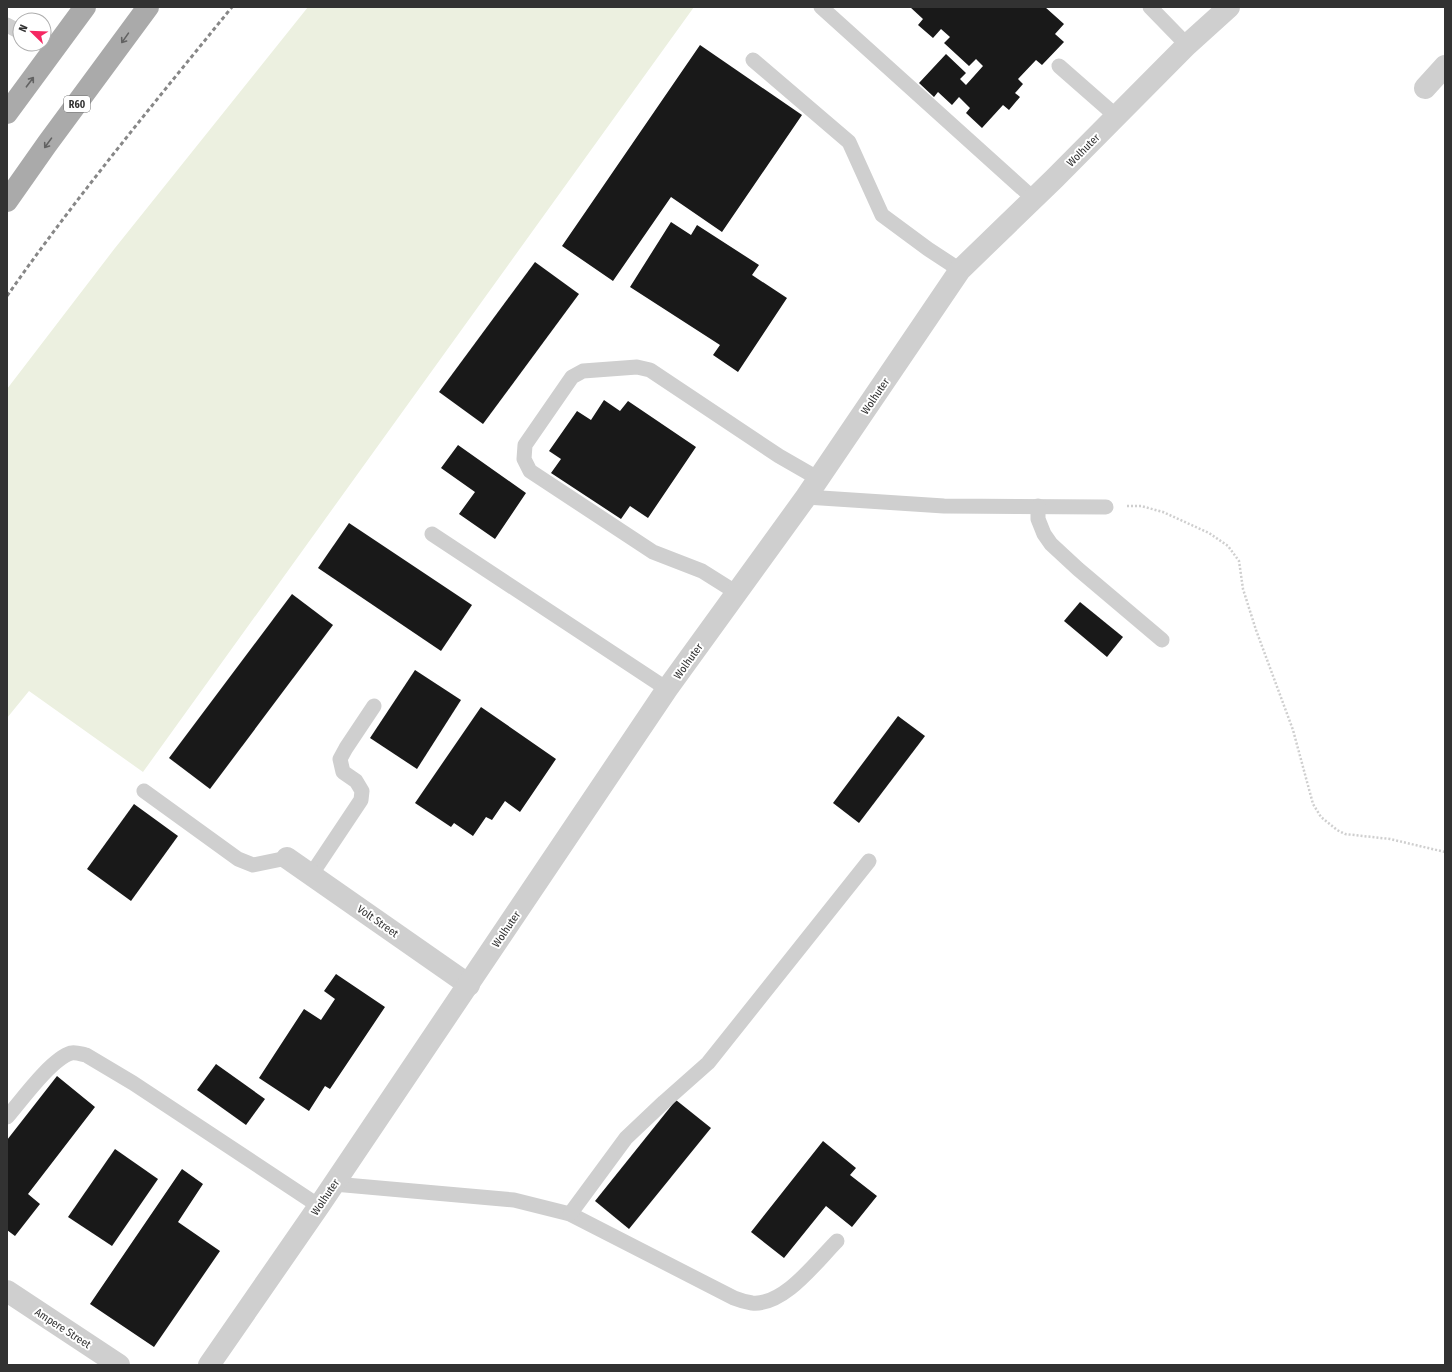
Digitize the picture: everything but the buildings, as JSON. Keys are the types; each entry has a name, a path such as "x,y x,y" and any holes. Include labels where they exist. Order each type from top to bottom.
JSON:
{"main road":[{"path":"52,43 85,7"},
{"name":"R60","path":"7,201 148,7"},
{"path":"7,113 45,52"}],"street":[{"name":"Wolhuter","path":"209,1365 469,985 667,689 806,497 960,270 1034,199 1187,45 1229,7"},
{"path":"1425,88 1445,66"},
{"name":"Volt Street","path":"287,858 469,985"},
{"name":"Ampere Street","path":"7,1291 119,1365"}],"lane":[{"path":"821,7 1034,199"},
{"path":"1150,7 1187,45"},
{"path":"753,60 849,142 882,215 928,250 960,270"},
{"path":"1059,66 1116,116"},
{"path":"737,593 702,571 652,552 530,470 524,459 525,445 572,377 583,370 637,367 650,370 779,456 819,478"},
{"path":"806,497 944,506 1106,507"},
{"path":"1038,506 1038,519 1044,534 1051,544 1078,569 1162,640"},
{"path":"432,534 667,689"},
{"path":"311,874 361,800 362,791 356,781 343,772 340,759 374,706"},
{"path":"144,791 238,859 253,865 287,858"},
{"path":"570,1214 626,1138 708,1063 868,861"},
{"path":"7,1117 58,1060 70,1054 78,1053 133,1083 319,1206"},
{"path":"334,1184 514,1200 570,1214 734,1298 752,1303 770,1301 789,1290 837,1241"}],"path":[{"path":"1106,507 1141,506 1163,512 1209,533 1228,546 1239,561 1243,589 1256,630 1293,730 1313,804 1321,816 1337,830 1345,834 1390,839 1445,852"}],"green space":[{"path":"308,7 694,7 143,772 29,691 7,718 7,389 115,248"}],"railway":[{"path":"7,296 61,222 145,114 232,7"}]}
